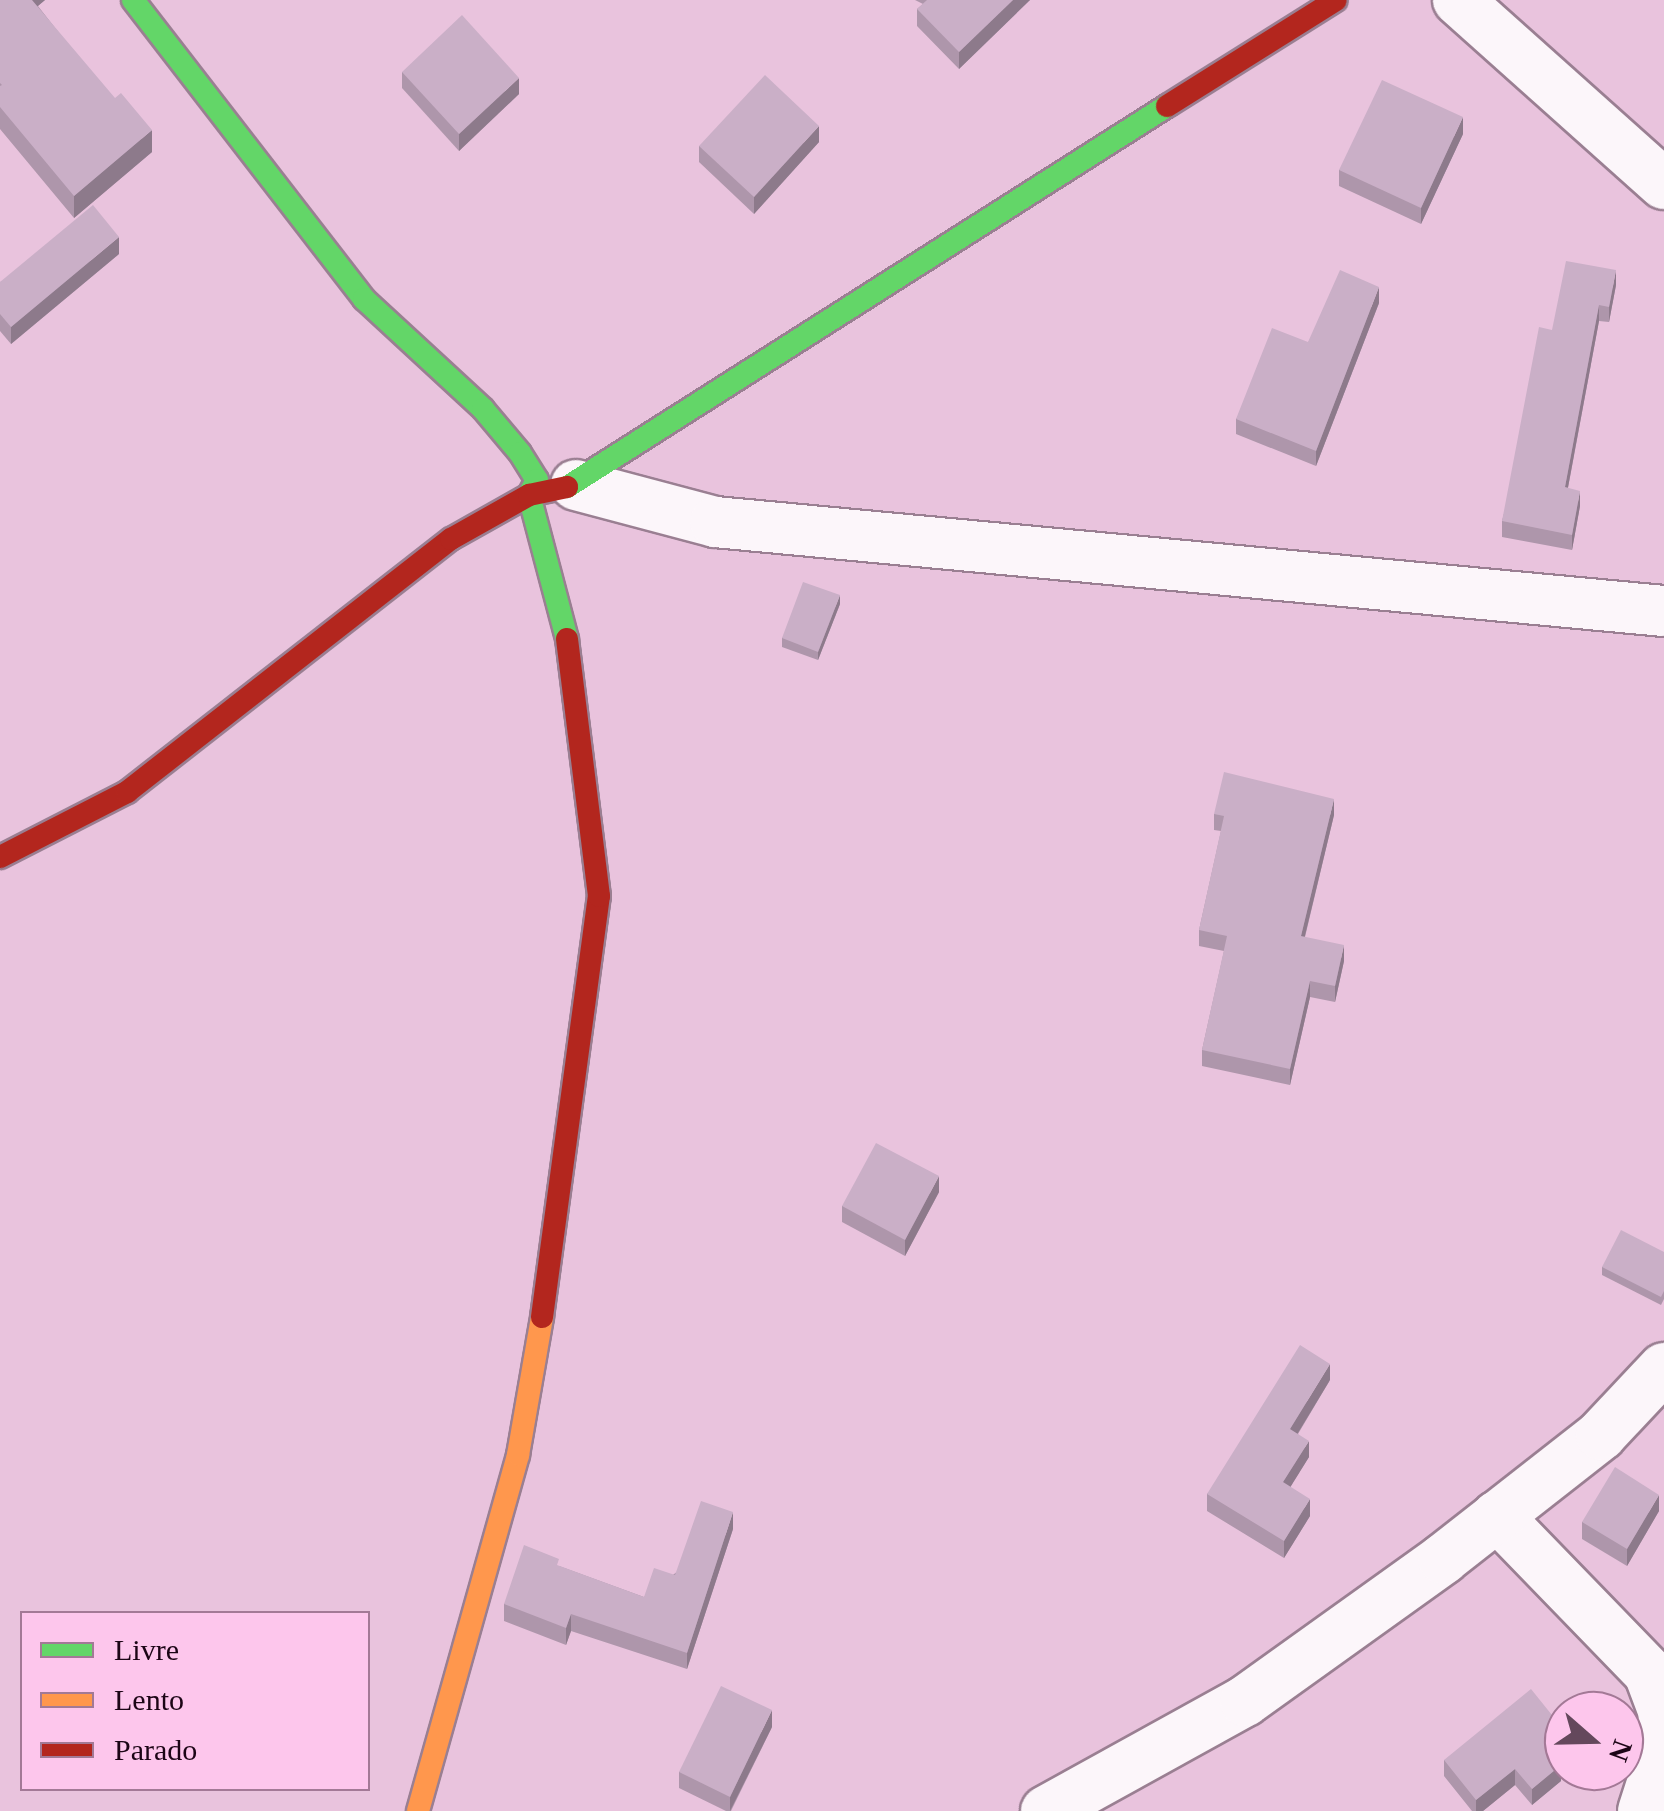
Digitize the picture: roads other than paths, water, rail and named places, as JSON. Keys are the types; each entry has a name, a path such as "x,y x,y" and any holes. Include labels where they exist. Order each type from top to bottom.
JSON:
{"street":[{"path":"133,0 364,299 484,409 538,480 552,490 716,522 1664,611"},
{"path":"1224,69 1284,0"},
{"path":"0,858 127,792 450,539 552,490 1336,0"},
{"path":"1458,0 1664,184"},
{"path":"418,1811 518,1455 548,1282 599,896 552,490"},
{"path":"1046,1811 1245,1701 1601,1435 1664,1368"},
{"path":"1497,1516 1649,1673 1664,1712 1662,1755 1643,1811"}]}
